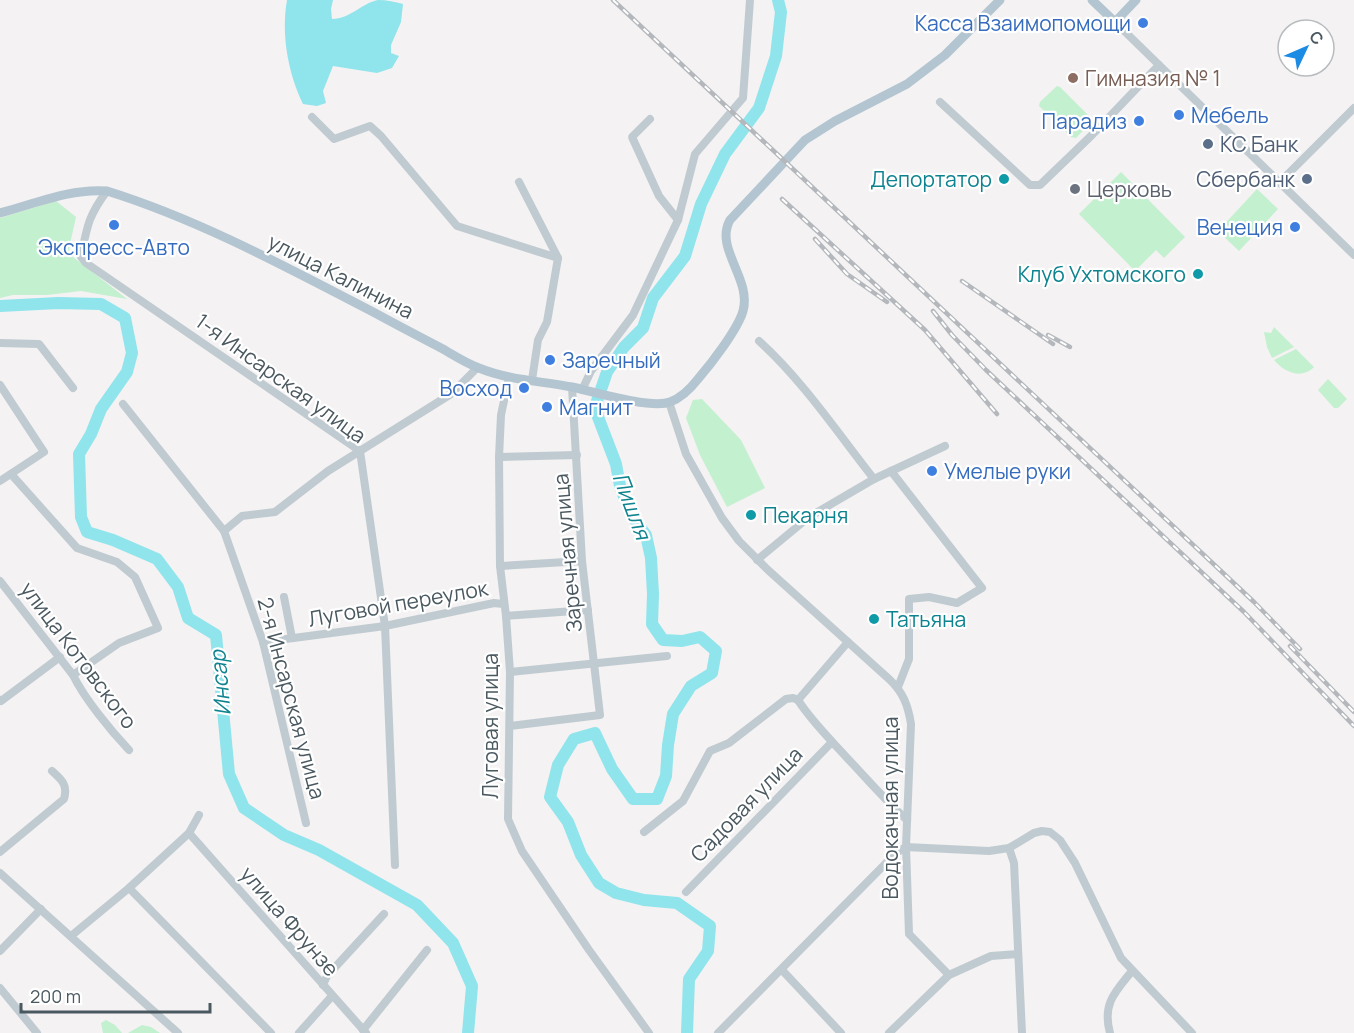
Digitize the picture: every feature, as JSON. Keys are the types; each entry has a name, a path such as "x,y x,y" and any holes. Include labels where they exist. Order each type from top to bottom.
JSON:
{"main road":[{"path":"669,402 684,394 698,379 740,321 744,310 742,283 728,248 727,227 803,142 835,121 907,84 945,55 999,0"},
{"path":"1092,0 1115,22 1136,0"},
{"name":"улица Калинина","path":"0,213 75,193 93,190 107,191 198,226 311,279 477,368 509,377 572,387 617,398 642,402 669,402"}],"street":[{"path":"586,391 591,371 633,315 678,220 695,154 742,98 750,0"},
{"path":"1115,22 1354,255"},
{"path":"940,102 1030,184 1040,185 1159,65"},
{"path":"1279,183 1354,108"},
{"path":"312,117 334,139 370,126 457,226 558,258"},
{"path":"650,119 632,137 659,196 678,220"},
{"path":"519,182 558,258 547,322 537,340 532,380"},
{"name":"1-я Инсарская улица","path":"107,191 88,220 81,257 86,263 360,451 385,626 395,865"},
{"path":"759,341 805,391 874,479"},
{"path":"0,344 39,345 73,388"},
{"path":"224,531 242,516 275,512 328,471 451,393 477,368"},
{"name":"Луговая улица","path":"509,377 501,415 499,457 500,566 510,672 508,819 522,850 589,950 649,1033"},
{"path":"0,385 44,453 0,481"},
{"name":"Заречная улица","path":"510,726 600,716 582,561 572,387"},
{"path":"669,402 686,454 722,518 757,560 898,687"},
{"name":"2-я Инсарская улица","path":"123,404 224,531 263,642 306,823"},
{"path":"757,560 809,517 874,479 945,446"},
{"path":"499,457 577,455"},
{"name":"Водокачная улица","path":"891,471 982,588 957,603 929,597 909,599 909,659 898,687 908,706 911,724 906,847 909,934 949,975"},
{"path":"11,474 77,548 117,562 135,577 158,628 119,643 73,675"},
{"path":"500,566 582,561"},
{"name":"улица Котовского","path":"0,581 60,657 113,734 129,750"},
{"path":"284,597 292,638"},
{"name":"Луговой переулок","path":"263,642 385,626 495,603 503,604"},
{"path":"506,616 588,610"},
{"path":"798,700 848,642"},
{"path":"510,672 667,656"},
{"path":"1,701 60,657"},
{"path":"644,832 683,801 711,751 729,743 786,699 793,698 798,700 832,742 907,820"},
{"name":"Садовая улица","path":"686,892 832,742"},
{"path":"0,852 64,799 65,784 52,771"},
{"path":"70,936 129,888 189,833 199,815"},
{"path":"718,1033 896,853 906,847 990,851 1009,848 1041,831 1050,832 1060,840 1075,863 1121,958 1192,1033"},
{"name":"улица Фрунзе","path":"189,833 364,1031"},
{"path":"1009,848 1014,863 1022,1033"},
{"path":"0,873 178,1033"},
{"path":"129,888 271,1033"},
{"path":"0,951 41,909"},
{"path":"323,985 327,976 384,914"},
{"path":"364,1031 427,950"},
{"path":"889,1033 949,975 991,956 1018,954"},
{"path":"782,970 841,1033"},
{"path":"1110,1033 1106,1012 1111,997 1132,970"},
{"path":"0,988 37,1033"},
{"path":"299,1033 332,996"}],"green space":[{"path":"1057,86 1093,120 1076,138 1071,137 1039,106 1040,102"},
{"path":"1121,172 1185,237 1164,258 1156,250 1135,271 1079,214"},
{"path":"1257,189 1278,209 1239,251 1218,231"},
{"path":"56,201 76,217 68,253 127,299 81,291 47,295 13,295 0,298 0,218"},
{"path":"1274,327 1294,347 1272,358 1264,332 1271,333"},
{"path":"1296,349 1314,367 1309,371 1293,373 1274,360"},
{"path":"1328,379 1347,399 1338,408 1334,408 1318,390"},
{"path":"702,399 741,440 765,488 727,507 700,455 686,418 693,400"},
{"path":"106,1020 122,1033 103,1033 101,1023"},
{"path":"142,1025 151,1027 160,1033 128,1033"}],"water":[{"path":"287,0 333,0 332,19 345,16 378,0 403,4 401,22 391,45 391,53 399,56 392,68 377,73 333,66 323,91 326,103 317,106 303,104 293,79 285,40"}],"waterway":[{"name":"Пишля","path":"687,1033 689,979 708,951 710,926 677,903 644,900 616,893 599,883 581,855 568,822 550,797 558,765 574,739 595,733 612,769 633,799 657,799 666,776 673,714 691,686 712,673 716,651 700,637 682,641 663,640 652,624 651,558 646,535 631,515 620,486 616,464 598,417 597,401 607,372 624,347 643,328 653,298 685,256 701,204 725,154 759,108 776,56 781,12 778,0"},
{"name":"Инсар","path":"0,306 58,303 101,304 125,318 132,353 127,372 101,409 91,434 79,454 81,517 87,532 113,540 157,559 178,587 188,618 216,635 229,774 244,808 284,835 319,850 417,905 453,943 472,986 468,1033"}],"railway":[{"path":"613,0 1254,602 1300,649"},
{"path":"782,199 925,330 997,414"},
{"path":"815,239 847,274 887,302"},
{"path":"962,281 1053,344"},
{"path":"933,311 952,335 986,370 1244,612 1354,726"},
{"path":"1048,335 1070,347"},
{"path":"1290,646 1354,712"}],"place":[{"name":"Касса Взаимопомощи","path":"1143,23"},
{"name":"Гимназия № 1","path":"1073,78"},
{"name":"Мебель","path":"1179,115"},
{"name":"Парадиз","path":"1139,121"},
{"name":"КС Банк","path":"1208,144"},
{"name":"Депортатор","path":"1004,179"},
{"name":"Сбербанк","path":"1307,179"},
{"name":"Церковь","path":"1075,189"},
{"name":"Экспресс-Авто","path":"114,225"},
{"name":"Венеция","path":"1295,227"},
{"name":"Клуб Ухтомского","path":"1198,274"},
{"name":"Заречный","path":"550,360"},
{"name":"Восход","path":"524,388"},
{"name":"Магнит","path":"547,407"},
{"name":"Умелые руки","path":"932,471"},
{"name":"Пекарня","path":"751,515"},
{"name":"Татьяна","path":"874,619"}]}
